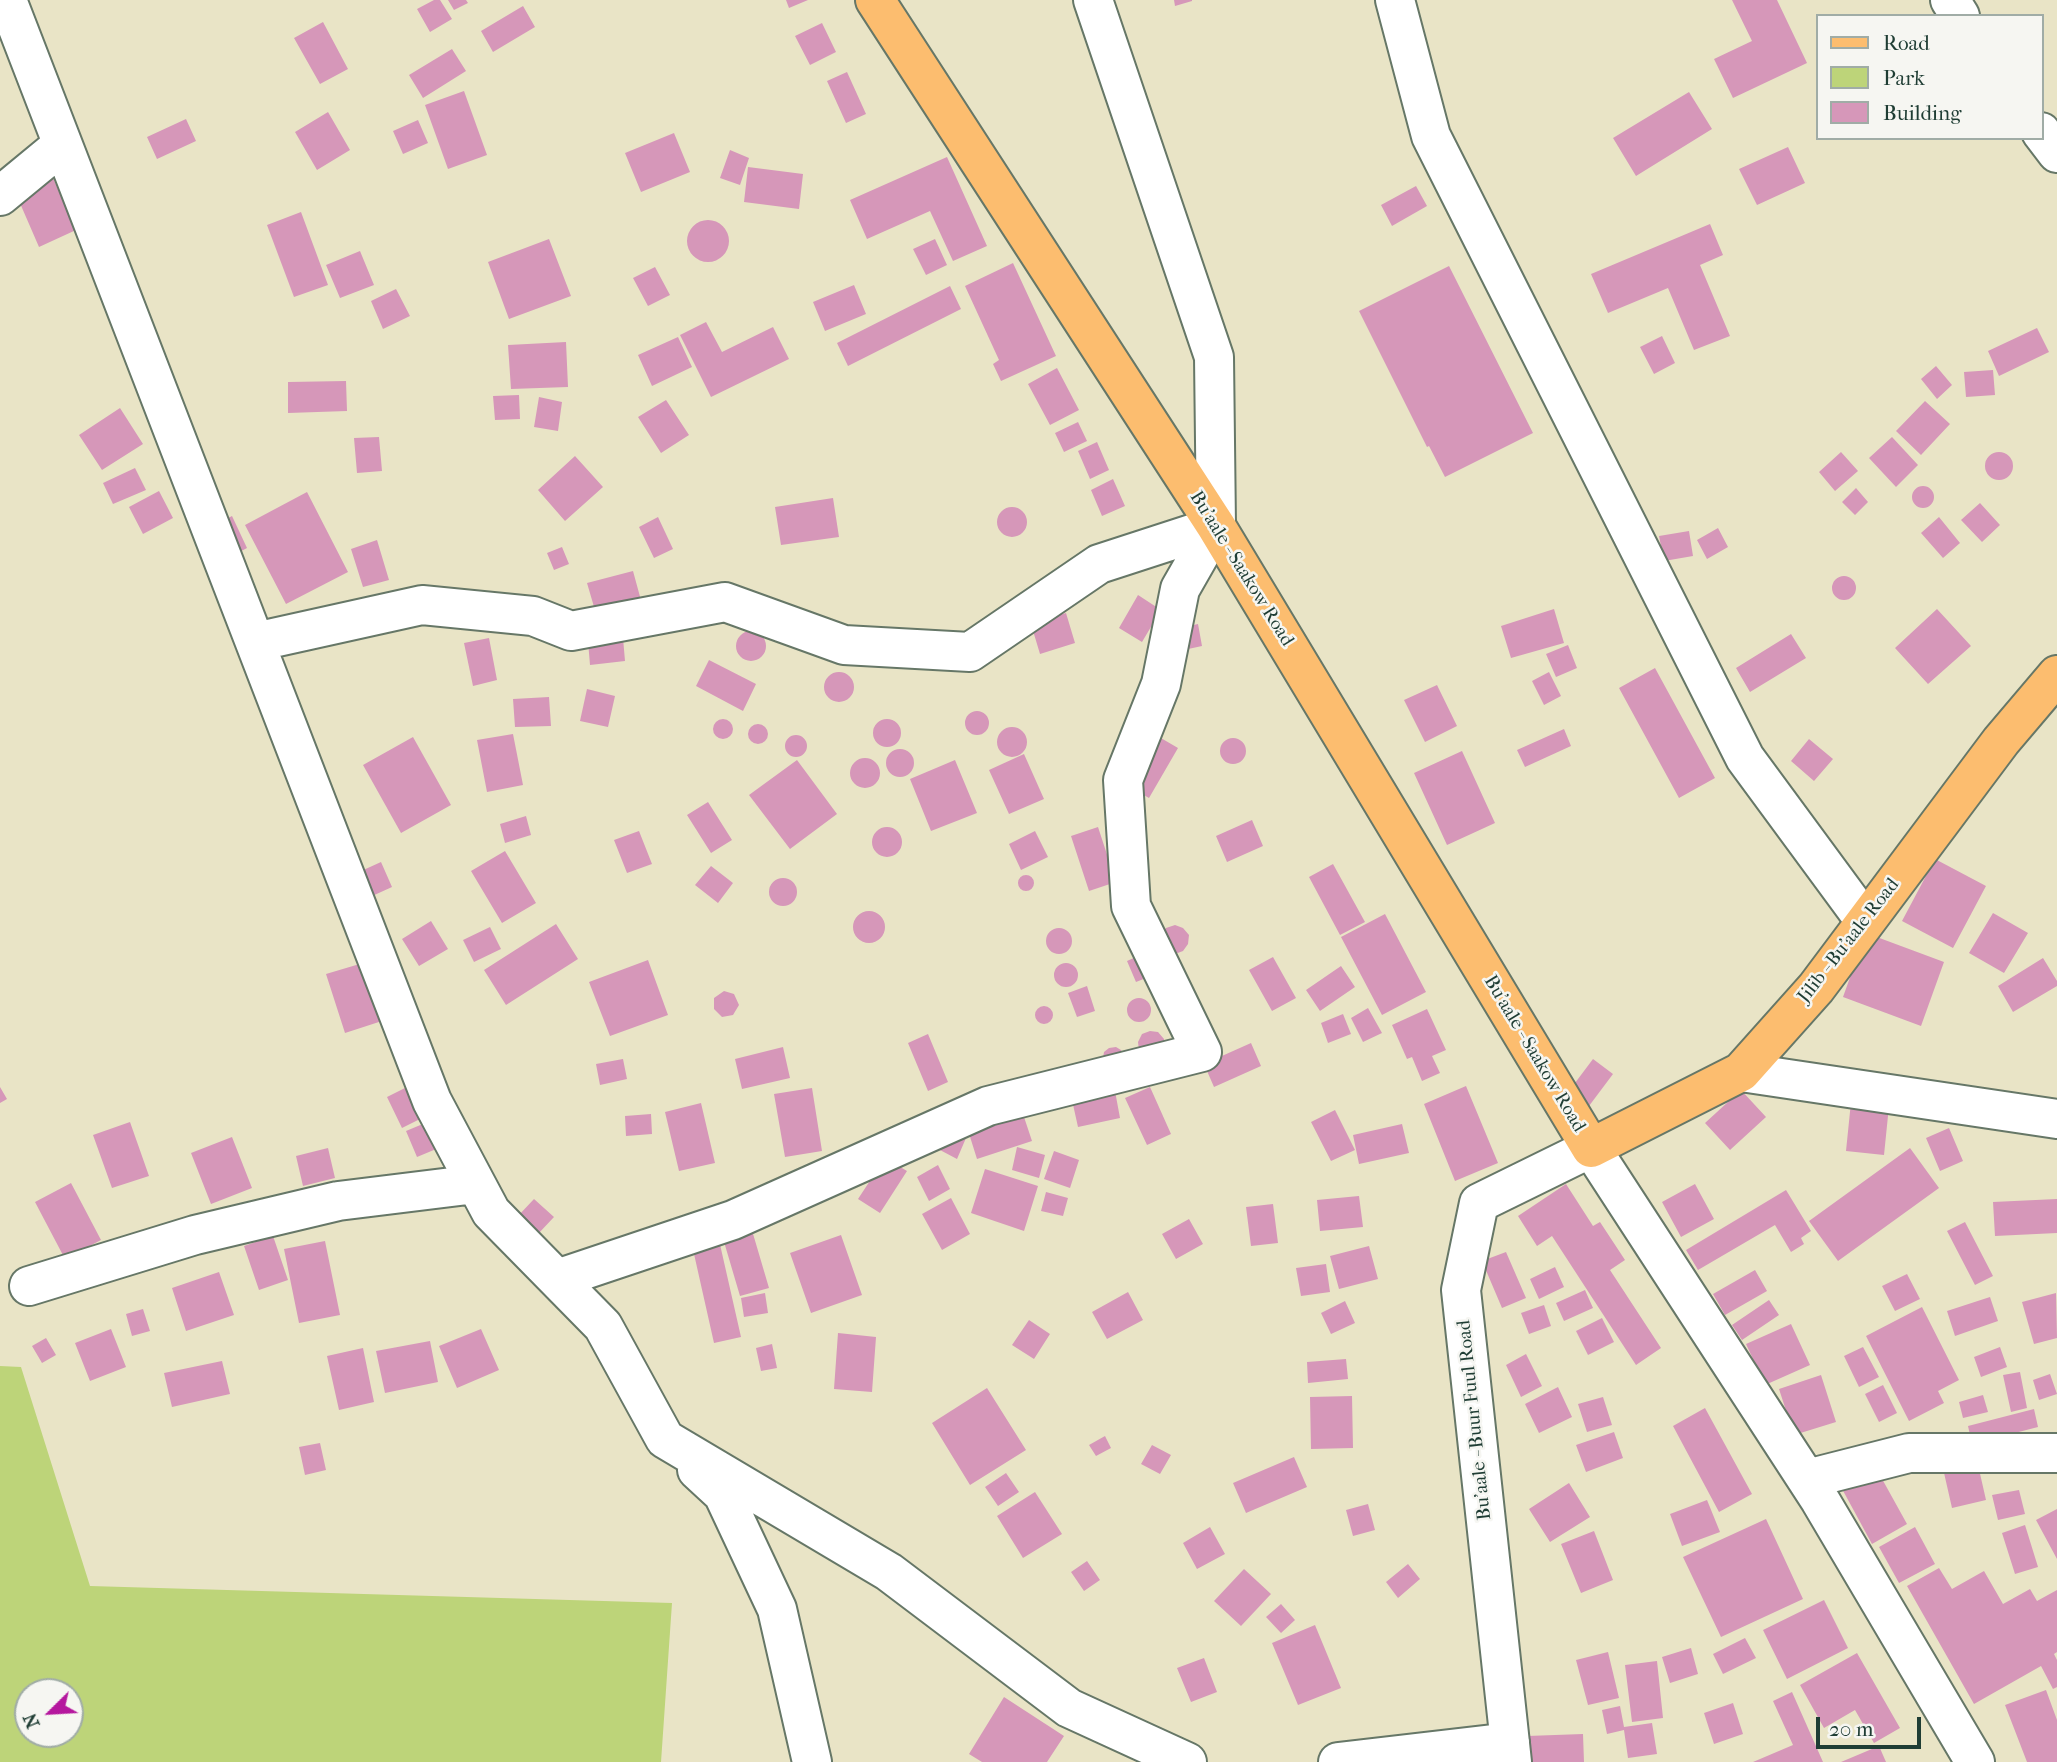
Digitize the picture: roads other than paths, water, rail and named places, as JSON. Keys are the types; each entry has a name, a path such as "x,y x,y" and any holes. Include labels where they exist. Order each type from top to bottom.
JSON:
{"main road":[{"name":"Bu'aale - Saakow Road","path":"875,0 1216,526 1591,1148"},
{"name":"Jilib - Bu'aale Road","path":"1591,1148 1741,1072 1816,988 2001,741 2057,675"}],"street":[{"path":"7,0 432,1101 491,1212 603,1326 665,1439 723,1494 777,1609 812,1762"},
{"path":"557,1279 733,1220 989,1106 1202,1052 1131,906 1123,780 1161,684 1180,589 1216,526 1214,357 1093,0"},
{"path":"1395,0 1431,136 1745,758 1865,921"},
{"path":"2043,135 2057,153"},
{"path":"0,196 62,145"},
{"path":"255,642 422,606 533,616 571,631 725,602 844,645 970,652 1099,564 1216,526"},
{"path":"1741,1072 2057,1119"},
{"path":"1591,1148 1807,1479 1975,1762"},
{"name":"Bu'aale - Buur Fuul Road","path":"1511,1752 1461,1290 1479,1203 1591,1148"},
{"path":"29,1286 195,1235 338,1201 476,1184"},
{"path":"665,1439 889,1572 1069,1708 1187,1762"},
{"path":"1807,1479 1909,1452 2057,1454"},
{"path":"1339,1762 1511,1752"}]}
